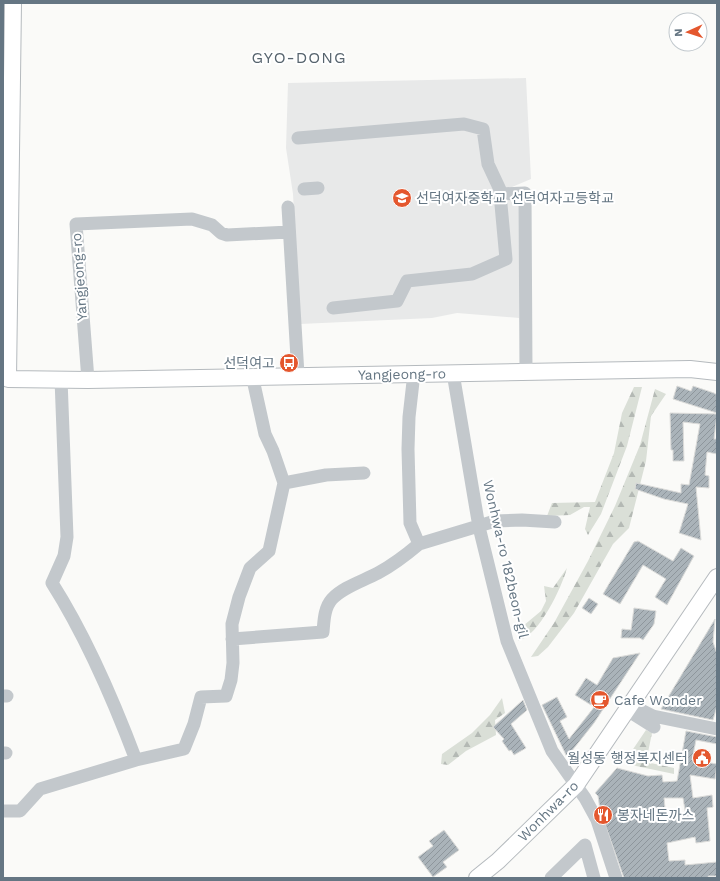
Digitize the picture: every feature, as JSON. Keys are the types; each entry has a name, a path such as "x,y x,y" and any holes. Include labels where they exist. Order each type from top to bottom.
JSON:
{"main road":[{"path":"6,379 13,3"},
{"path":"690,369 717,365"},
{"name":"Yangjeong-ro","path":"6,379 88,380 252,375 690,369 717,372"},
{"name":"Wonhwa-ro","path":"477,878 498,861 576,785 717,577"}],"street":[{"path":"298,138 464,124 483,129 488,164 502,194 500,194 506,259 472,274 407,281 397,301 333,308"},
{"path":"304,189 318,188"},
{"path":"502,194 525,193 526,372"},
{"path":"288,207 298,375"},
{"name":"Yangjeong-ro","path":"88,380 76,224 192,220 212,225 221,233 227,235 289,232"},
{"path":"414,373 408,449 410,523 419,544"},
{"name":"Wonhwa-ro 182beon-gil","path":"453,373 479,527 507,641 552,751 576,785 597,820 616,878"},
{"path":"3,811 20,811 40,789 136,760 184,749 194,724 201,697 226,696 231,680 232,624 239,596 250,568 269,551 284,483 273,451 265,434 252,375"},
{"path":"61,380 67,537 64,556 52,583 72,613 115,706 136,760"},
{"path":"284,483 326,475 364,473"},
{"path":"232,639 323,632 326,608 332,599 344,590 391,565 419,544 495,521 522,520 555,522"},
{"path":"629,707 654,727"},
{"path":"629,707 653,716 717,729"},
{"path":"551,878 585,845 594,878"}],"shaded area":[{"name":"선덕여자중학교 선덕여자고등학교","path":"526,78 531,179 512,187 511,202 521,206 519,318 457,313 432,318 300,324 293,194 286,148 288,83"}],"green space":[{"path":"634,387 642,387 627,446 601,514 588,535 585,529 590,507 584,507 570,515 547,516 552,503 595,502 614,453 622,413"},
{"path":"655,389 666,394 651,416 646,461 629,528 613,544 574,613 548,647 538,656 531,657 554,623 588,561 615,506 640,445"},
{"path":"567,568 555,598 541,621 526,637 518,641 523,626 541,611 546,601 544,586 553,588"},
{"path":"502,698 505,713 495,720 496,735 466,751 448,765 441,764 442,754 472,733 490,715"},
{"path":"646,730 652,733 646,762 674,768 674,774 636,766 625,761"}],"building":[{"path":"677,386 691,391 693,386 717,395 717,413 673,399"},
{"path":"670,413 717,414 714,439 717,439 717,454 707,452 705,475 709,476 709,488 696,487 701,540 679,533 688,504 664,499 635,489 636,483 681,493 681,484 689,485 700,424 683,422 684,461 673,461 673,450 671,450"},
{"path":"638,541 673,561 681,548 694,556 667,605 655,597 666,579 643,565 620,604 603,594 634,542"},
{"path":"589,598 598,604 591,614 582,608"},
{"path":"634,608 656,611 654,624 643,640 640,638 621,638 622,629 631,630"},
{"path":"715,619 713,642 717,654 717,706 713,720 661,709"},
{"path":"640,653 594,723 567,757 542,705 557,697 567,717 560,721 569,739 599,701 591,705 575,695 586,678 597,685 613,658"},
{"path":"523,700 527,710 511,724 526,748 514,755 502,741 504,739 493,727"},
{"path":"686,731 717,737 717,744 696,740 692,760 717,764 715,779 690,775 693,798 712,795 713,807 707,808 710,841 696,843 695,837 667,843 669,861 685,860 685,865 717,862 717,876 708,876 708,878 624,878 600,810 598,796 595,793 617,768 648,776 662,775 663,782 677,781","holes":["664,798 683,798 686,816 666,818"]},
{"path":"444,830 459,850 443,862 447,867 433,877 418,857 433,846 429,841"}],"place":[{"name":"선덕여자중학교 선덕여자고등학교","path":"402,198"},
{"name":"선덕여고","path":"289,363"},
{"name":"Cafe Wonder","path":"600,700"},
{"name":"월성동 행정복지센터","path":"702,758"},
{"name":"봉자네돈까스","path":"603,815"}],"district":[{"name":"GYO-DONG","path":"299,57"}]}
